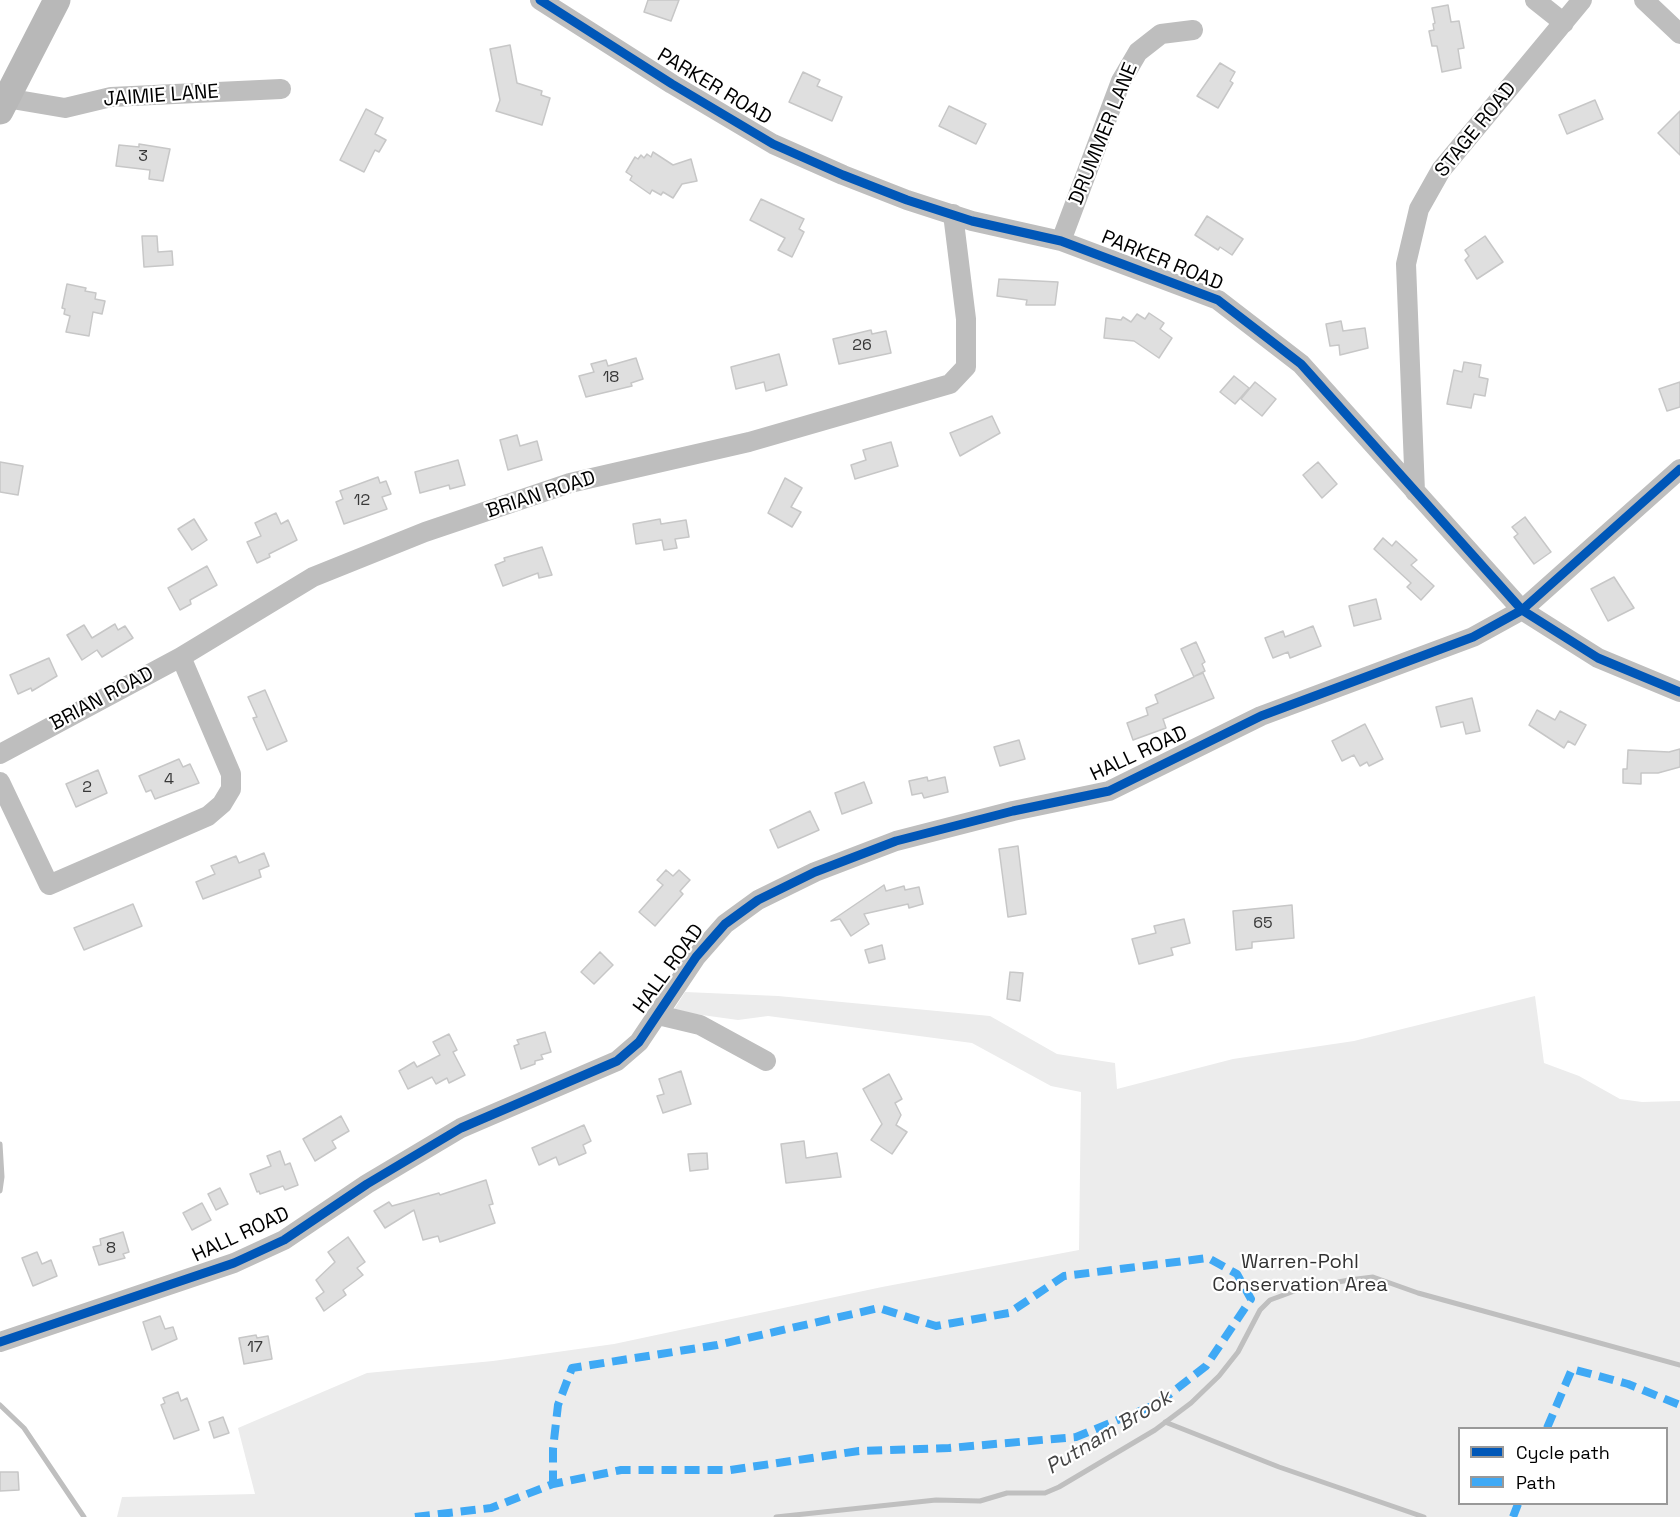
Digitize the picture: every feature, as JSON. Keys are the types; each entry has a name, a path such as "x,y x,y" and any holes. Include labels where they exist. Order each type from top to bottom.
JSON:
{"main road":[{"path":"3,105 57,0"}],"street":[{"name":"PARKER ROAD","path":"540,0 672,84 773,144 843,175 952,214 1061,241 1218,300 1301,364 1522,610 1598,658 1680,692"},
{"path":"1535,0 1564,23"},
{"name":"STAGE ROAD","path":"1416,492 1406,264 1419,209 1441,170 1582,0"},
{"path":"1644,0 1680,34"},
{"name":"DRUMMER LANE","path":"1061,241 1121,81 1138,52 1161,34 1193,30"},
{"name":"JAIMIE LANE","path":"3,105 64,108 111,97 281,88"},
{"name":"BRIAN ROAD","path":"0,754 181,657 313,577 425,532 570,483 749,442 950,384 966,367 966,319 952,214"},
{"name":"HALL ROAD","path":"0,1342 234,1263 284,1240 367,1184 461,1128 622,1058 639,1042 696,957 724,924 758,900 815,872 896,841 1013,810 1109,791 1261,716 1473,637 1522,610 1680,469"},
{"path":"0,782 49,885 208,816 222,804 231,789 231,774 181,657"},
{"path":"658,1015 700,1025 766,1061"}],"green space":[{"name":"Warren-Pohl Conservation Area","path":"685,992 778,996 990,1016 1057,1054 1115,1063 1117,1089 1233,1059 1354,1041 1535,996 1544,1063 1579,1076 1620,1099 1642,1102 1680,1101 1680,1517 117,1517 122,1497 255,1494 238,1428 367,1373 493,1361 614,1344 882,1287 1079,1250 1081,1092 1051,1086 972,1043 768,1016 738,1020 673,1011"}],"building":[{"path":"648,0 679,0 671,21 644,12"},
{"path":"1448,5 1451,22 1459,21 1464,48 1458,49 1461,68 1442,72 1437,46 1432,46 1429,31 1434,30 1433,24 1435,23 1432,8"},
{"path":"510,45 517,83 542,91 541,95 550,98 542,125 496,111 500,100 490,49"},
{"path":"1220,63 1235,72 1230,81 1233,83 1218,108 1197,96"},
{"path":"803,72 820,80 817,86 842,97 832,121 789,102"},
{"path":"1595,100 1603,119 1567,134 1559,115"},
{"path":"949,106 986,124 976,144 939,126"},
{"path":"366,109 383,118 375,134 386,140 379,152 375,150 364,172 340,160"},
{"path":"1680,111 1680,155 1658,133"},
{"path":"139,144 170,149 163,181 149,179 150,170 116,166 119,145 139,147"},
{"path":"653,152 673,165 691,159 697,181 682,184 673,198 663,192 661,195 652,190 650,194 630,180 632,176 626,172 635,157 638,159 641,155 644,158 647,154 651,157"},
{"path":"761,199 804,219 799,229 804,232 792,257 778,250 785,238 750,220"},
{"path":"1207,216 1243,239 1232,255 1220,247 1218,250 1195,235"},
{"path":"142,236 157,236 158,252 172,251 173,265 144,267"},
{"path":"1485,236 1503,262 1477,279 1465,260 1469,256 1465,250"},
{"path":"999,279 1058,282 1055,305 1026,305 1027,300 997,296"},
{"path":"67,284 86,288 85,291 96,293 95,299 105,301 102,314 93,312 89,336 66,332 70,316 64,314 65,309 62,308"},
{"path":"1149,313 1164,323 1160,329 1172,338 1159,358 1134,341 1104,338 1106,318 1121,320 1123,317 1131,322 1137,314 1145,319"},
{"path":"1341,321 1343,331 1365,328 1368,348 1340,355 1339,345 1330,346 1326,324"},
{"path":"871,330 872,334 886,331 891,353 839,364 833,339"},
{"path":"779,354 787,385 766,391 764,382 736,389 731,367"},
{"path":"636,358 643,379 631,383 632,386 586,397 579,376 594,372 591,364 606,360 608,366"},
{"path":"1464,362 1481,365 1479,377 1488,379 1485,396 1474,394 1471,408 1447,404 1454,370 1462,372"},
{"path":"1234,376 1249,388 1235,404 1220,392"},
{"path":"1255,382 1276,399 1262,416 1241,399"},
{"path":"1680,382 1680,407 1667,411 1659,389"},
{"path":"992,416 1000,433 960,456 950,433"},
{"path":"517,435 520,446 537,441 542,460 508,470 500,440"},
{"path":"891,442 898,466 855,479 851,465 866,460 863,450"},
{"path":"458,460 465,485 450,489 449,485 420,493 415,472"},
{"path":"0,462 23,466 18,495 0,492"},
{"path":"1318,462 1337,484 1322,498 1303,475"},
{"path":"378,477 380,483 386,481 391,494 382,497 387,509 344,524 336,502 343,499 340,491"},
{"path":"785,478 802,488 791,507 801,512 792,527 768,513"},
{"path":"276,513 281,524 288,520 297,540 269,554 270,557 257,563 247,542 261,536 255,523"},
{"path":"1525,517 1551,552 1534,564 1514,537 1518,534 1512,527"},
{"path":"194,519 207,540 192,550 178,529"},
{"path":"660,519 661,524 686,520 689,537 675,539 677,548 664,550 662,540 636,544 633,524"},
{"path":"1383,538 1392,546 1396,541 1417,560 1411,565 1434,586 1421,600 1407,587 1411,583 1374,549"},
{"path":"542,547 552,575 539,578 538,573 503,586 495,565 505,561 504,558"},
{"path":"207,566 217,585 190,600 191,604 180,610 168,588"},
{"path":"1614,577 1634,608 1608,621 1591,589"},
{"path":"1376,599 1381,619 1354,626 1349,606"},
{"path":"115,624 118,630 125,626 133,638 102,657 97,650 82,660 67,635 84,625 92,638"},
{"path":"1313,626 1321,646 1290,658 1288,652 1273,658 1265,638 1283,631 1285,637"},
{"path":"1196,642 1205,662 1202,664 1205,671 1195,676 1203,673 1214,698 1163,719 1166,728 1133,740 1127,723 1148,715 1146,708 1158,703 1155,695 1194,677 1181,649"},
{"path":"49,658 57,676 32,691 31,688 18,694 10,675"},
{"path":"265,690 287,741 267,750 253,718 257,717 248,697"},
{"path":"1472,698 1480,731 1466,734 1463,722 1441,727 1436,707"},
{"path":"1537,710 1555,720 1560,711 1586,725 1575,745 1568,741 1564,748 1529,725"},
{"path":"1365,724 1383,759 1369,766 1367,762 1360,766 1354,755 1342,761 1332,741"},
{"path":"1019,740 1025,759 1000,766 994,747"},
{"path":"1680,749 1680,767 1658,773 1641,773 1641,784 1623,783 1623,769 1627,769 1628,750 1669,752"},
{"path":"179,759 183,767 190,764 199,783 155,799 151,790 146,792 139,776"},
{"path":"98,770 107,793 76,807 66,784"},
{"path":"927,777 928,781 945,777 948,792 924,798 922,793 912,795 909,781"},
{"path":"864,782 872,803 842,814 835,793"},
{"path":"810,811 819,830 778,848 770,830"},
{"path":"1018,846 1026,914 1008,917 999,849"},
{"path":"264,853 269,866 259,870 261,877 203,899 196,882 215,874 211,866 236,856 239,863"},
{"path":"666,870 673,876 679,870 690,880 680,891 683,894 655,926 639,912 663,885 657,880"},
{"path":"884,885 886,891 904,886 905,890 919,887 923,904 909,908 908,904 864,914 869,924 851,936 840,919 831,921"},
{"path":"133,904 142,926 84,950 74,928"},
{"path":"1292,905 1294,938 1252,942 1252,948 1236,950 1233,911"},
{"path":"1184,919 1190,943 1171,948 1173,955 1139,964 1132,939 1156,933 1154,926"},
{"path":"882,945 885,959 869,963 865,950"},
{"path":"600,952 613,965 594,984 581,972"},
{"path":"1010,972 1023,973 1020,1001 1007,999"},
{"path":"545,1032 551,1052 541,1055 543,1059 535,1061 535,1064 521,1069 514,1046 519,1044 517,1040"},
{"path":"449,1034 457,1050 453,1052 465,1075 449,1083 447,1078 436,1084 432,1077 408,1089 399,1071 414,1062 417,1067 440,1055 433,1042"},
{"path":"681,1071 691,1104 663,1113 657,1096 664,1094 659,1079"},
{"path":"889,1074 902,1099 895,1103 901,1115 896,1125 907,1132 892,1154 871,1140 882,1124 863,1089"},
{"path":"341,1116 349,1131 332,1141 336,1148 315,1161 303,1139"},
{"path":"584,1125 591,1141 583,1145 586,1153 559,1165 556,1157 539,1165 532,1148"},
{"path":"804,1141 806,1158 837,1153 841,1177 786,1183 781,1144"},
{"path":"280,1151 285,1165 290,1163 298,1185 285,1190 283,1186 260,1194 250,1174 271,1166 267,1156"},
{"path":"707,1153 708,1169 690,1171 688,1154"},
{"path":"486,1180 493,1204 489,1205 495,1223 440,1242 438,1236 423,1240 414,1210 385,1228 374,1211 389,1202 392,1206 439,1193 440,1195"},
{"path":"220,1188 228,1204 216,1210 208,1194"},
{"path":"202,1203 211,1220 192,1230 183,1213"},
{"path":"123,1232 129,1252 123,1254 125,1258 99,1265 93,1247 101,1245 100,1239"},
{"path":"348,1237 365,1262 357,1268 363,1275 343,1290 346,1295 324,1311 316,1298 324,1292 316,1280 335,1262 328,1252"},
{"path":"37,1252 42,1264 51,1260 57,1276 33,1286 22,1258"},
{"path":"160,1316 165,1329 173,1327 177,1339 152,1350 143,1322"},
{"path":"256,1335 257,1338 268,1336 272,1359 244,1364 239,1338"},
{"path":"178,1392 181,1401 187,1398 199,1430 174,1439 161,1405 165,1403 163,1398"},
{"path":"223,1417 229,1433 214,1438 209,1422"},
{"path":"0,1472 18,1472 19,1490 0,1491"}],"waterway":[{"name":"Putnam Brook","path":"0,1144 2,1177 0,1191"},
{"name":"Putnam Brook","path":"776,1517 936,1500 980,1501 1007,1493 1045,1493 1155,1430 1191,1403 1219,1376 1238,1352 1260,1310 1270,1300 1300,1289 1349,1280 1373,1277 1418,1293 1680,1365"},
{"name":"Putnam Brook","path":"0,1405 24,1428 84,1517"},
{"path":"1165,1422 1279,1467 1424,1517"}],"marked path":[{"path":"415,1517 491,1508 553,1484 621,1470 730,1470 859,1451 949,1448 1076,1437 1157,1404 1206,1366 1251,1299 1237,1274 1208,1258 1064,1276 1009,1313 936,1326 879,1308 717,1345 572,1368 558,1405 553,1449 553,1484"},
{"path":"1547,1427 1572,1369 1628,1384 1680,1405"},
{"path":"1513,1517 1518,1505"}],"cycle path":[{"path":"540,0 672,84 773,144 843,175 907,200 972,221 1061,241 1218,300 1301,364 1522,610 1598,658 1680,692"},
{"path":"0,1342 234,1263 284,1240 367,1184 461,1128 617,1061 639,1042 696,957 725,924 758,900 815,872 896,841 1013,811 1109,791 1261,716 1473,637 1522,610 1680,469"}]}
